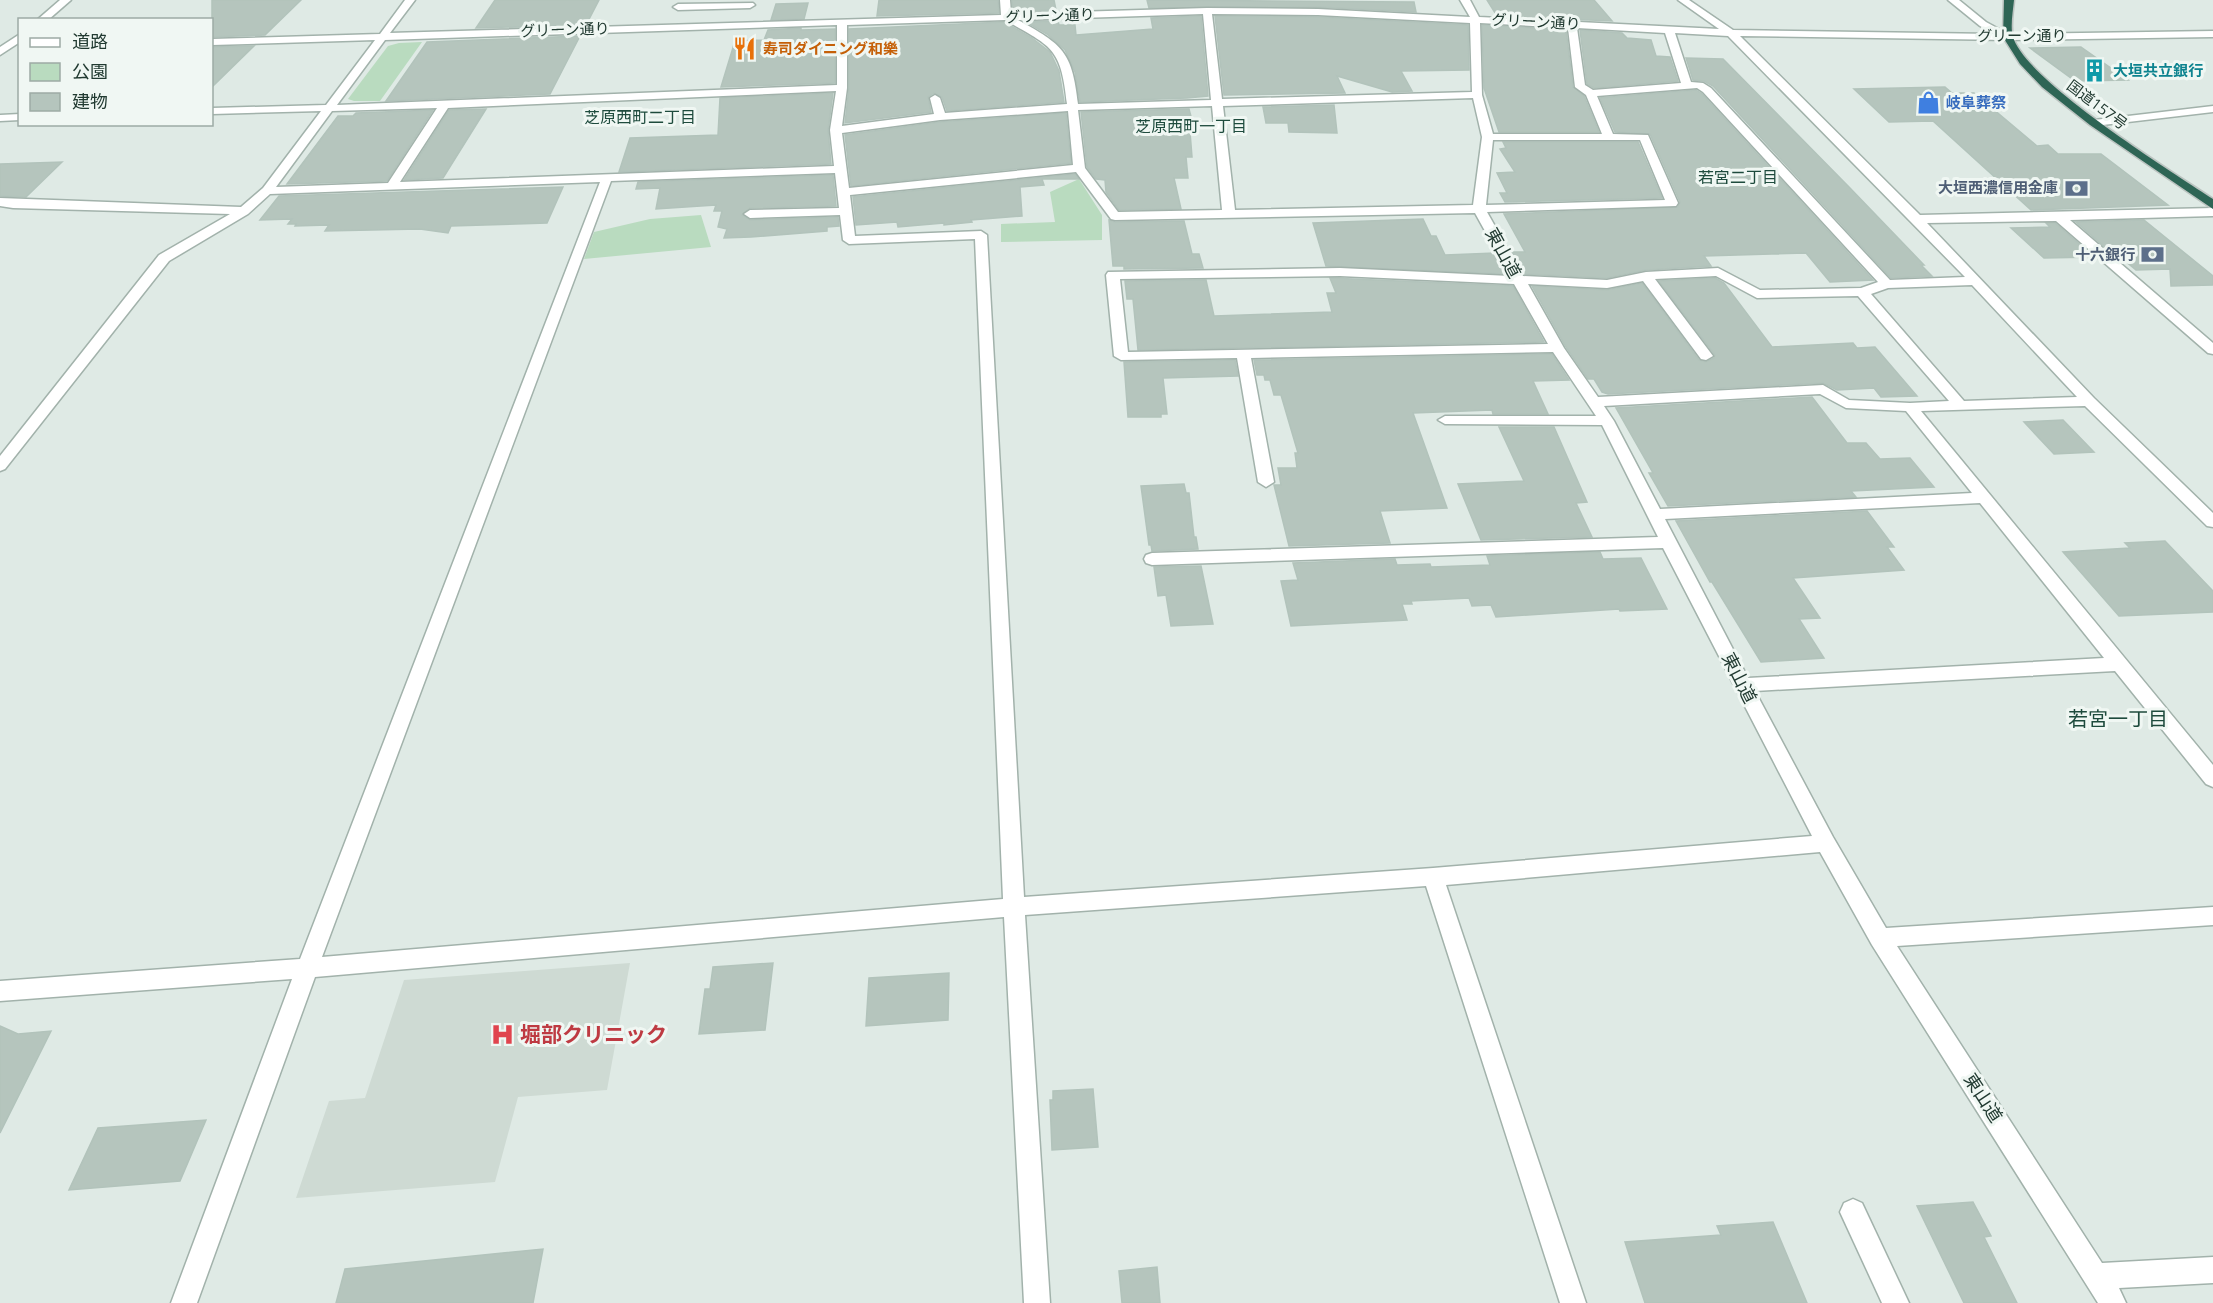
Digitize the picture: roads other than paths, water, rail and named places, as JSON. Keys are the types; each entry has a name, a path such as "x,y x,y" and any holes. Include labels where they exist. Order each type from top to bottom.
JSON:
{"highway":[{"path":"2008,37 2009,0"},
{"name":"国道157号","path":"2008,37 2024,62 2046,85 2094,123 2213,205"}],"street":[{"path":"44,18 66,0"},
{"path":"0,466 164,258 244,211 267,191 410,0"},
{"path":"1005,0 1006,17 1046,40 1062,56 1069,73 1079,168 1115,216 1672,203 1644,137 1488,137"},
{"path":"1465,0 1475,18"},
{"path":"1683,0 1731,33 1917,219 2089,401 2213,522"},
{"path":"1953,0 1983,24 2008,37"},
{"path":"678,7 750,2 744,25"},
{"path":"1207,11 1229,215"},
{"name":"グリーン通り","path":"213,42 842,22 908,15 1006,17 1207,11 1318,12 1475,18 1731,33 2008,37 2213,34"},
{"name":"東山道","path":"1475,18 1477,95 1488,137 1479,209 1557,348 1607,421 1657,514 1742,684 1826,843 1880,938 2113,1303"},
{"path":"842,22 842,88 836,130 849,240 981,235 1014,907 1037,1303"},
{"path":"1572,24 1580,87 1591,93 1699,85 1707,90 1887,284"},
{"path":"1669,29 1687,86"},
{"path":"1,50 18,38"},
{"path":"1,50 18,48"},
{"path":"213,111 330,106 445,105 842,88"},
{"path":"1591,93 1609,137"},
{"path":"836,130 940,117 1074,107 1477,95"},
{"path":"935,98 940,117"},
{"path":"391,187 445,105"},
{"path":"2094,123 2213,109"},
{"path":"0,118 18,117"},
{"path":"842,192 1079,168"},
{"path":"267,191 839,169"},
{"path":"184,1303 308,968 606,182"},
{"path":"0,202 244,211"},
{"path":"750,214 845,211"},
{"path":"1917,219 2213,212"},
{"path":"2059,217 2213,350"},
{"path":"1557,348 1121,356 1113,275 1340,272 1517,278 1606,284 1646,276 1718,272 1757,294 1862,292 1887,284 1976,281"},
{"path":"1646,276 1706,356"},
{"path":"1862,292 1960,405"},
{"path":"1244,354 1266,482"},
{"path":"1594,402 1823,389 1846,404 1910,406 2089,401"},
{"path":"1910,406 1982,498 2213,779"},
{"path":"1446,420 1607,421"},
{"path":"1657,514 1982,498"},
{"path":"1152,559 1669,542"},
{"path":"1742,684 2119,664"},
{"path":"0,992 308,968 1014,907 1433,877 1826,843"},
{"path":"1433,877 1573,1303"},
{"path":"1880,938 2213,916"},
{"path":"1853,1212 1896,1303"},
{"path":"2097,1276 2213,1270"}],"place":[{"name":"寿司ダイニング和樂","path":"745,49"},
{"name":"大垣共立銀行","path":"2095,71"},
{"name":"岐阜葬祭","path":"1928,103"},
{"name":"大垣西濃信用金庫","path":"2076,188"},
{"name":"十六銀行","path":"2153,255"},
{"name":"堀部クリニック","path":"502,1035"}],"district":[{"name":"芝原西町二丁目","path":"640,117"},
{"name":"芝原西町一丁目","path":"1191,126"},
{"name":"若宮二丁目","path":"1738,177"},
{"name":"若宮一丁目","path":"2118,719"}]}
